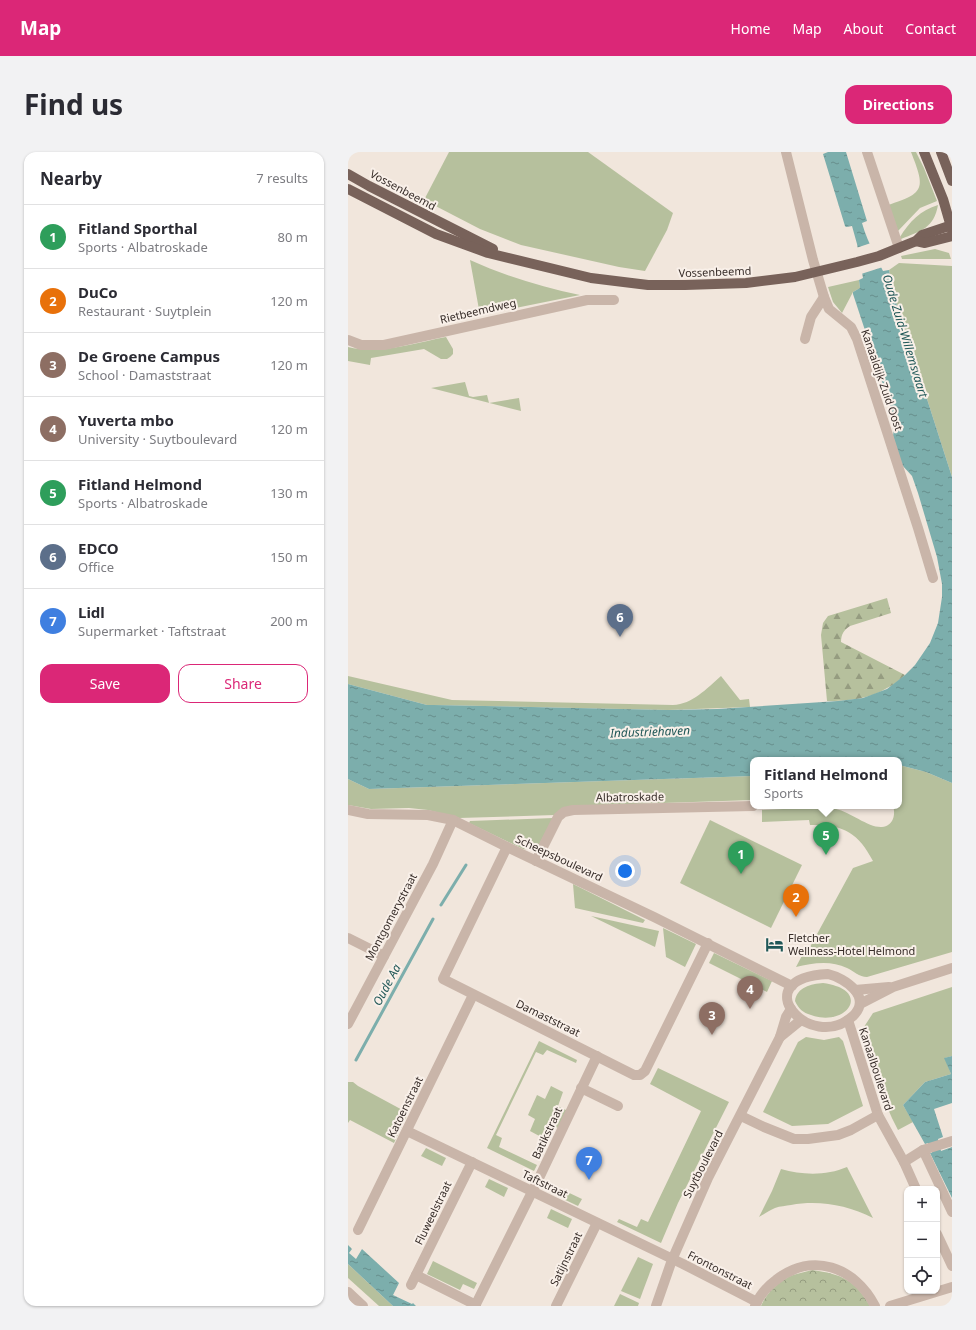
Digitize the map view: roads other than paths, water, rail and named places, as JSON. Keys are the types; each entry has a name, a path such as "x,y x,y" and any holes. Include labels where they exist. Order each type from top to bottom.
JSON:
{"main road":[{"path":"924,152 943,199 952,229"},
{"path":"941,152 952,181"},
{"name":"Vossenbeemd","path":"348,174 430,218 511,258"},
{"name":"Vossenbeemd","path":"348,189 436,234 488,253 591,278 648,285 772,281 817,272 879,256 916,241 922,235 952,229"}],"street":[{"name":"Kanaaldijk Zuid Oost","path":"786,152 807,237 824,296 830,309 851,327 857,339 933,578"},
{"path":"867,152 899,248"},
{"path":"805,339 811,317 824,296"},
{"name":"Rietbeemdweg","path":"348,340 361,345 384,345 587,300 614,300"},
{"name":"Albatroskade","path":"536,861 558,817 564,812 573,810 750,806"},
{"name":"Scheepsboulevard","path":"348,810 368,814 428,815 453,820 708,943 792,986"},
{"name":"Montgomerystraat","path":"348,1024 433,864 453,820"},
{"name":"Damaststraat","path":"507,847 443,979 634,1075 640,1076 645,1071 708,943"},
{"path":"348,938 384,956"},
{"path":"860,1004 855,990 850,984 843,979 828,974 803,978 792,986 787,993 787,1002 801,1020 814,1026 837,1025 848,1020 854,1015 860,1004 893,987 952,968"},
{"path":"855,990 893,987"},
{"name":"Katoenstraat","path":"358,1230 473,995"},
{"name":"Suytboulevard","path":"656,1306 672,1260 708,1178 780,1037 786,1017 791,1009"},
{"name":"Suytboulevard","path":"780,1037 801,1020"},
{"name":"Kanaalboulevard","path":"848,1020 878,1115 904,1162 915,1186"},
{"name":"Batikstraat","path":"476,1305 596,1056"},
{"path":"581,1088 618,1106"},
{"path":"741,1116 794,1139 808,1139 838,1135 851,1130 878,1115"},
{"name":"Taftstraat","path":"407,1130 672,1260"},
{"path":"904,1162 926,1149 952,1141"},
{"path":"926,1149 952,1212"},
{"name":"Fluweelstraat","path":"411,1285 472,1162"},
{"name":"Satijnstraat","path":"556,1306 596,1223"},
{"path":"940,1240 952,1266"},
{"name":"Frontonstraat","path":"672,1260 756,1304"},
{"path":"756,1304 769,1286 784,1273 801,1267 816,1265 830,1266 855,1279 864,1288 876,1306"},
{"path":"416,1275 476,1305"},
{"path":"890,1306 952,1287"},
{"path":"348,1292 363,1306"}],"water":[{"path":"828,152 846,152 867,221 862,223 871,247 883,271 889,270 894,296 952,477 952,783 926,772 902,766 902,757 750,757 750,776 369,789 348,779 348,684 427,705 668,710 717,709 863,698 887,689 915,665 930,643 938,623 942,597 942,584 937,557 918,493 912,476 902,465 893,436 895,421 853,294 853,292 860,288 859,280 863,278 857,244 852,226 845,226 823,154"},
{"path":"952,1056 952,1103 934,1109 943,1137 938,1139 941,1151 952,1147 952,1198 930,1153 932,1153 928,1143 925,1144 903,1105 925,1082 951,1074 944,1058"},
{"path":"348,1245 352,1249 349,1253 356,1259 362,1249 399,1283 393,1295 412,1304 413,1303 416,1306 393,1306 348,1264"}],"waterway":[{"name":"Oude Aa","path":"441,905 466,865"},
{"name":"Oude Aa","path":"356,1060 433,919"}],"place":[{"name":"EDCO","path":"620,637"},
{"name":"Fitland Helmond","path":"826,855"},
{"name":"Fitland Sporthal","path":"741,874"},
{"name":"DuCo","path":"796,917"},
{"name":"Fletcher Wellness-Hotel Helmond","path":"775,944"},
{"name":"Yuverta mbo","path":"750,1009"},
{"name":"De Groene Campus","path":"712,1035"},
{"name":"Lidl","path":"589,1180"}],"water label":[{"name":"Oude Zuid-Willemsvaart","path":"905,336"},
{"name":"Industriehaven","path":"650,732"}]}
